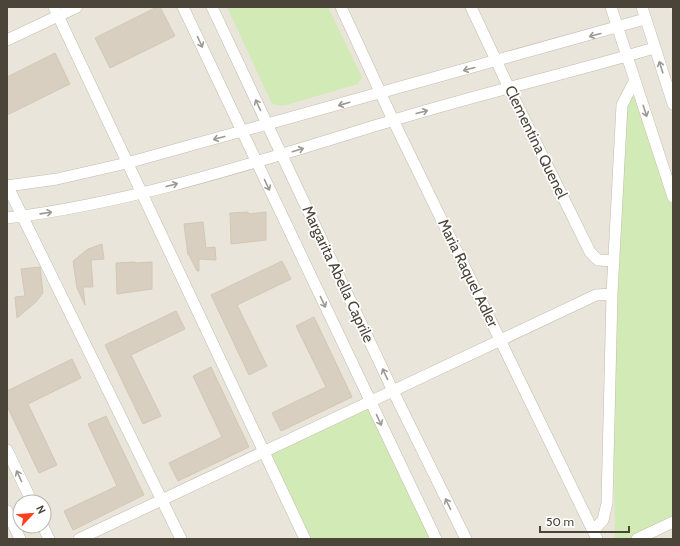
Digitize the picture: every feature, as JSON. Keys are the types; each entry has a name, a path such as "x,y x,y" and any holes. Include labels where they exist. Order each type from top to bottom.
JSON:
{"street":[{"path":"7,40 56,11 77,7"},
{"name":"Margarita Abella Caprile","path":"183,7 436,539"},
{"name":"Margarita Abella Caprile","path":"212,7 393,391 466,539"},
{"name":"Maria Raquel Adler","path":"341,7 393,120 595,535"},
{"name":"Clementina Quenel","path":"471,7 498,61 509,88 590,252 598,260 614,261"},
{"path":"611,7 673,197"},
{"path":"642,7 673,104"},
{"path":"56,11 305,539"},
{"path":"181,539 7,186 57,179 127,163 381,94 618,28 645,19"},
{"path":"7,218 60,211 142,193 282,155 393,120 654,48"},
{"path":"595,535 603,520 607,503 612,294 622,105 635,80"},
{"path":"79,539 596,295 612,294"},
{"path":"7,450 28,494"},
{"path":"7,511 20,539"},
{"path":"638,539 673,522"}],"shaded area":[{"path":"7,7 671,7 673,15 673,539 7,539"}],"green space":[{"path":"227,7 328,7 362,77 358,84 283,106 272,104"},
{"path":"635,80 673,197 673,522 637,539 615,539 612,294 622,105"},
{"path":"370,402 436,539 305,539 264,452"}],"building":[{"path":"157,7 160,7 175,36 110,68 95,38"},
{"path":"55,53 70,84 7,115 7,77"},
{"path":"248,212 249,214 266,212 266,240 231,244 230,213"},
{"path":"203,222 206,248 215,247 216,260 199,259 199,271 197,271 188,255 184,224"},
{"path":"102,244 104,259 91,260 93,287 83,287 85,305 77,288 73,261 88,249"},
{"path":"282,261 291,279 237,305 267,366 249,375 211,295"},
{"path":"152,262 152,289 117,294 116,263"},
{"path":"40,267 43,293 36,302 17,318 15,297 25,296 21,269"},
{"path":"176,311 185,329 131,355 161,416 143,424 105,345"},
{"path":"314,317 352,397 281,431 272,413 326,387 296,326"},
{"path":"72,359 81,378 28,404 57,465 39,473 7,406 7,391"},
{"path":"211,367 249,447 178,481 169,463 222,437 193,376"},
{"path":"106,416 144,495 73,530 64,511 117,486 88,424"}]}
